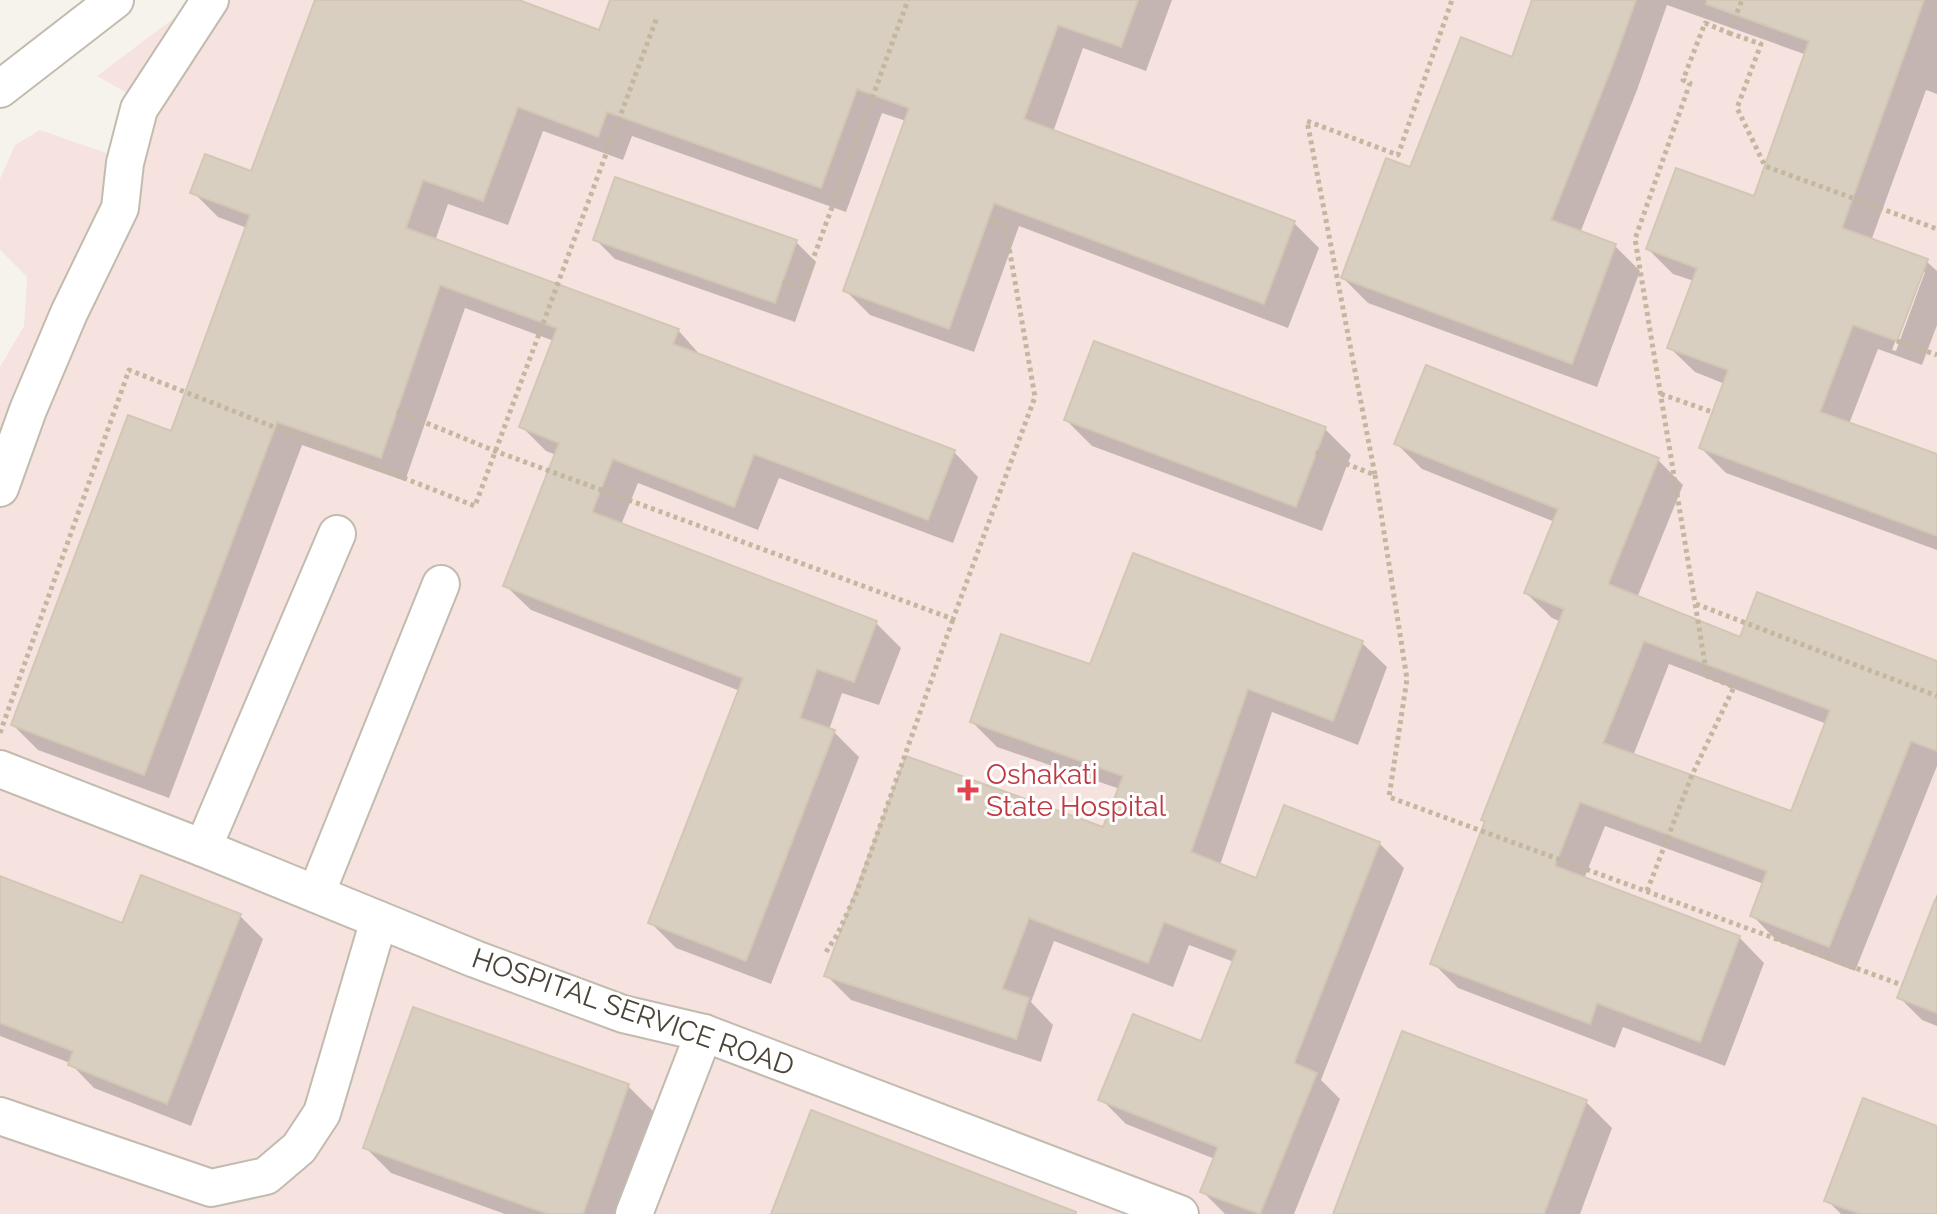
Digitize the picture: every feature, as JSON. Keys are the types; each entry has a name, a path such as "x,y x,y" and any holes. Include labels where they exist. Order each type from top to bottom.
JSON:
{"street":[{"path":"0,89 115,0"},
{"path":"0,488 63,327 120,208 125,163 139,109 210,0"},
{"path":"203,848 337,534"},
{"path":"316,894 441,584"},
{"name":"HOSPITAL SERVICE ROAD","path":"0,769 623,1014 704,1033 1180,1214"},
{"path":"0,1116 211,1188 266,1176 299,1148 322,1113 379,920"},
{"path":"634,1214 704,1033"}],"path":[{"path":"783,281 802,289 908,0"},
{"path":"1452,0 1398,155 1307,121 1375,475 1407,679 1389,797 1902,985"},
{"path":"1729,33 1742,0"},
{"path":"0,734 129,370 475,506 657,17"},
{"path":"1647,891 1692,775 1734,687 1707,676 1635,239 1690,83 1683,80 1705,23 1761,44 1737,108 1765,166 1937,231"},
{"path":"826,952 856,894 1035,397 1005,224 988,219"},
{"path":"1897,341 1937,355"},
{"path":"1661,394 1712,412"},
{"path":"397,411 495,451 953,619"},
{"path":"1316,452 1375,475"},
{"path":"1695,603 1937,696"}],"shaded area":[{"name":"Oshakati State Hospital","path":"198,0 1937,0 1937,1214 0,1214 0,367 24,326 27,277 0,250 0,179 15,145 40,130 112,155 134,97 97,76"}],"building":[{"path":"315,0 519,0 599,30 610,0 1138,0 1121,47 1058,25 1024,119 1295,221 1264,304 994,203 949,329 843,291 909,108 857,89 821,188 607,112 598,137 518,107 483,201 423,180 406,228 679,329 673,344 955,450 928,520 754,454 734,507 613,459 592,512 877,621 854,682 817,669 800,718 835,730 746,961 648,923 743,678 503,586 559,443 519,427 557,328 440,285 381,458 277,422 144,775 11,725 128,415 171,431 250,215 190,193 205,154 251,171"},
{"path":"1532,0 1636,0 1551,220 1616,244 1572,364 1341,278 1386,158 1410,167 1461,37 1512,57"},
{"path":"1707,0 1924,0 1842,228 1928,259 1897,341 1853,325 1820,412 1937,454 1937,536 1699,448 1728,370 1667,348 1697,268 1646,249 1676,168 1754,196 1809,41 1706,4"},
{"path":"615,177 797,240 775,303 593,240"},
{"path":"1094,341 1326,427 1296,507 1064,420"},
{"path":"1426,365 1659,458 1608,584 1740,637 1757,592 1937,661 1937,751 1911,741 1829,947 1750,916 1767,871 1580,802 1555,866 1740,936 1700,1042 1597,1003 1590,1024 1430,964 1485,821 1481,820 1564,609 1524,593 1558,509 1394,444","holes":["1644,641 1830,710 1791,811 1603,743"]},
{"path":"1133,553 1363,641 1333,721 1248,689 1191,852 1256,878 1284,805 1380,842 1294,1063 1317,1073 1260,1214 1200,1192 1218,1147 1098,1100 1133,1014 1201,1041 1237,950 1164,922 1148,963 1029,918 1002,989 1029,998 1016,1039 824,976 906,756 1103,827 1123,776 970,722 1001,634 1090,664"},
{"path":"141,875 241,914 167,1104 68,1065 73,1051 0,1023 0,876 122,923"},
{"path":"1937,900 1937,1013 1897,998"},
{"path":"413,1007 629,1084 583,1214 548,1214 363,1148"},
{"path":"1402,1031 1587,1100 1544,1214 1333,1214"},
{"path":"1863,1098 1937,1126 1937,1214 1860,1214 1824,1201"},
{"path":"811,1110 1076,1212 1076,1214 771,1214"}],"place":[{"name":"Oshakati State Hospital","path":"968,790"}]}
